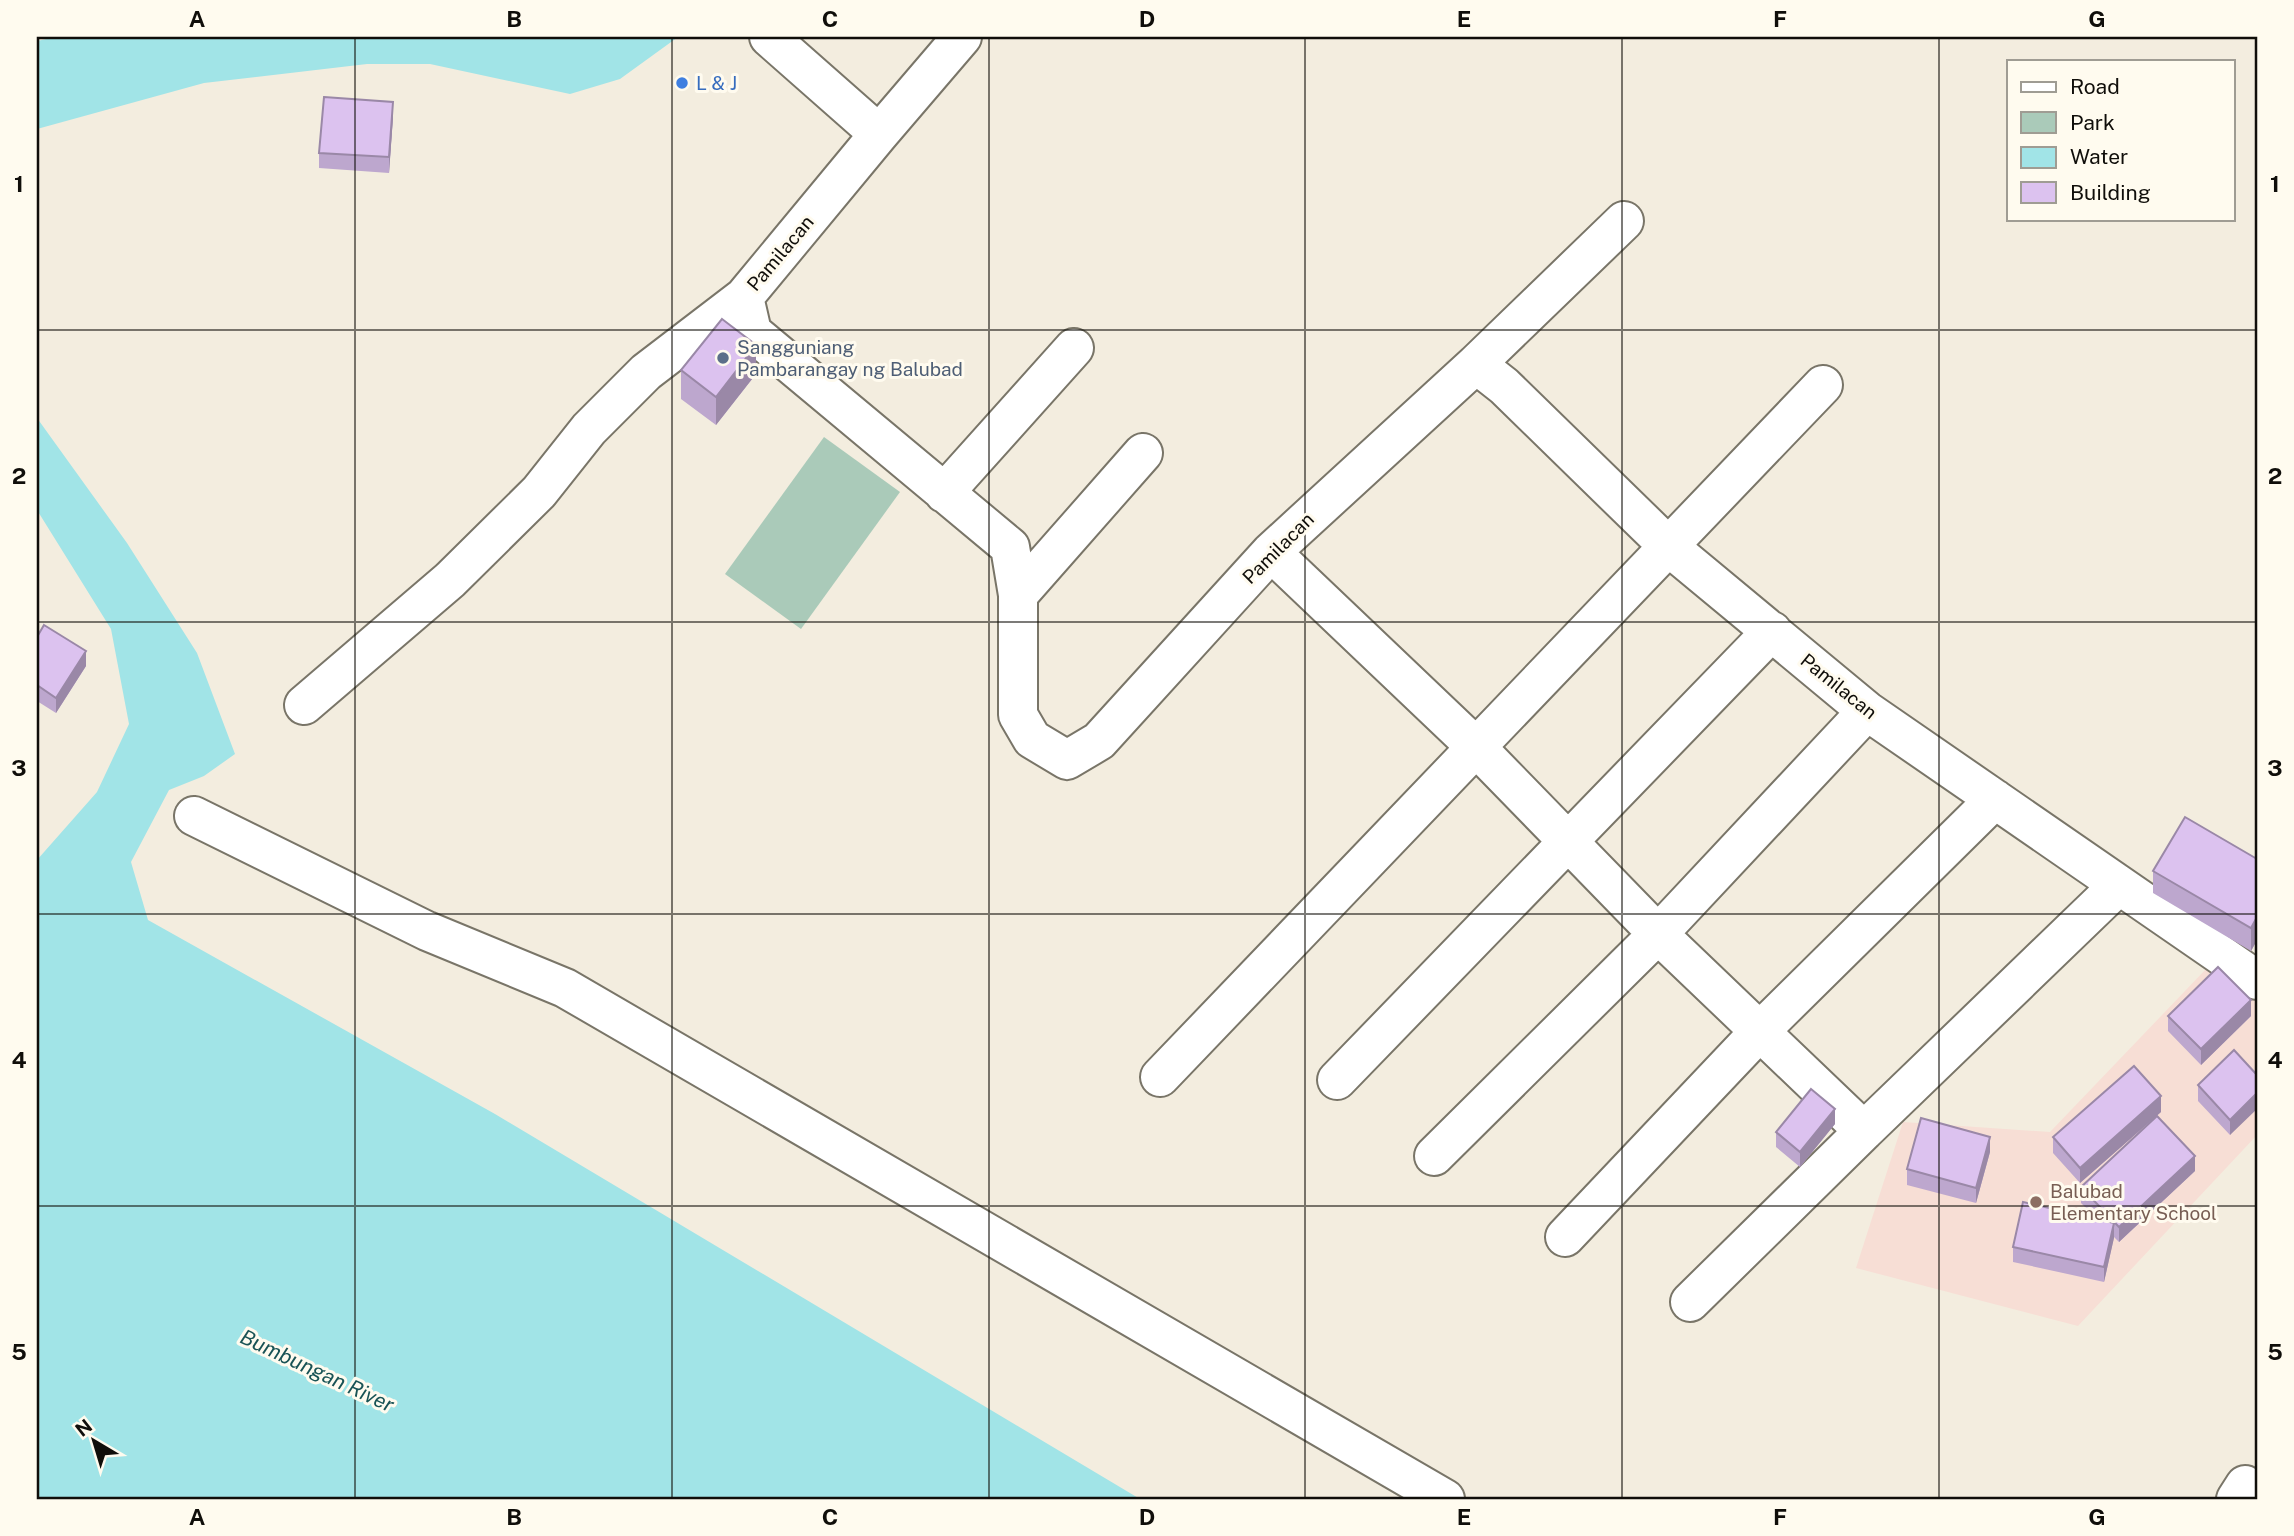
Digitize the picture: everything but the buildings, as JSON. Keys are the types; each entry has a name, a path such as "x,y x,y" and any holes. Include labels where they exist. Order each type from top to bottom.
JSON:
{"street":[{"path":"769,37 879,134"},
{"name":"Pamilacan","path":"962,37 744,298 752,332 1010,547 1018,595 1018,715 1032,739 1067,760 1099,741 1271,552 1476,364 1504,386 1668,546 1867,711 2257,980"},
{"path":"1476,364 1623,221"},
{"path":"304,705 450,580 539,492 589,429 646,372 744,298"},
{"path":"944,493 1074,348"},
{"path":"1160,1077 1823,384"},
{"path":"1018,595 1143,453"},
{"path":"1271,552 1477,748 1565,842 1864,1131"},
{"path":"1337,1080 1772,631"},
{"path":"1434,1156 1658,934 1867,711"},
{"path":"1565,1237 1761,1030 1995,799"},
{"path":"194,816 427,931 565,988 1445,1499"},
{"path":"1690,1301 2119,885"}],"shaded area":[{"name":"Balubad Elementary School","path":"2207,968 2257,999 2257,1135 2078,1326 1856,1268 1903,1122 2050,1132"}],"green space":[{"path":"824,437 900,492 801,629 725,574"}],"water":[{"path":"56,37 678,37 620,79 570,94 430,64 367,64 204,83 37,129 37,41"},
{"name":"Bumbungan River","path":"37,418 127,543 197,653 235,754 204,776 169,790 131,862 148,920 495,1114 1140,1499 37,1499 37,860 97,792 129,724 111,629 37,510"}],"place":[{"name":"L & J","path":"682,83"},
{"name":"Sangguniang Pambarangay ng Balubad","path":"723,358"},
{"name":"Balubad Elementary School","path":"2036,1202"}]}
